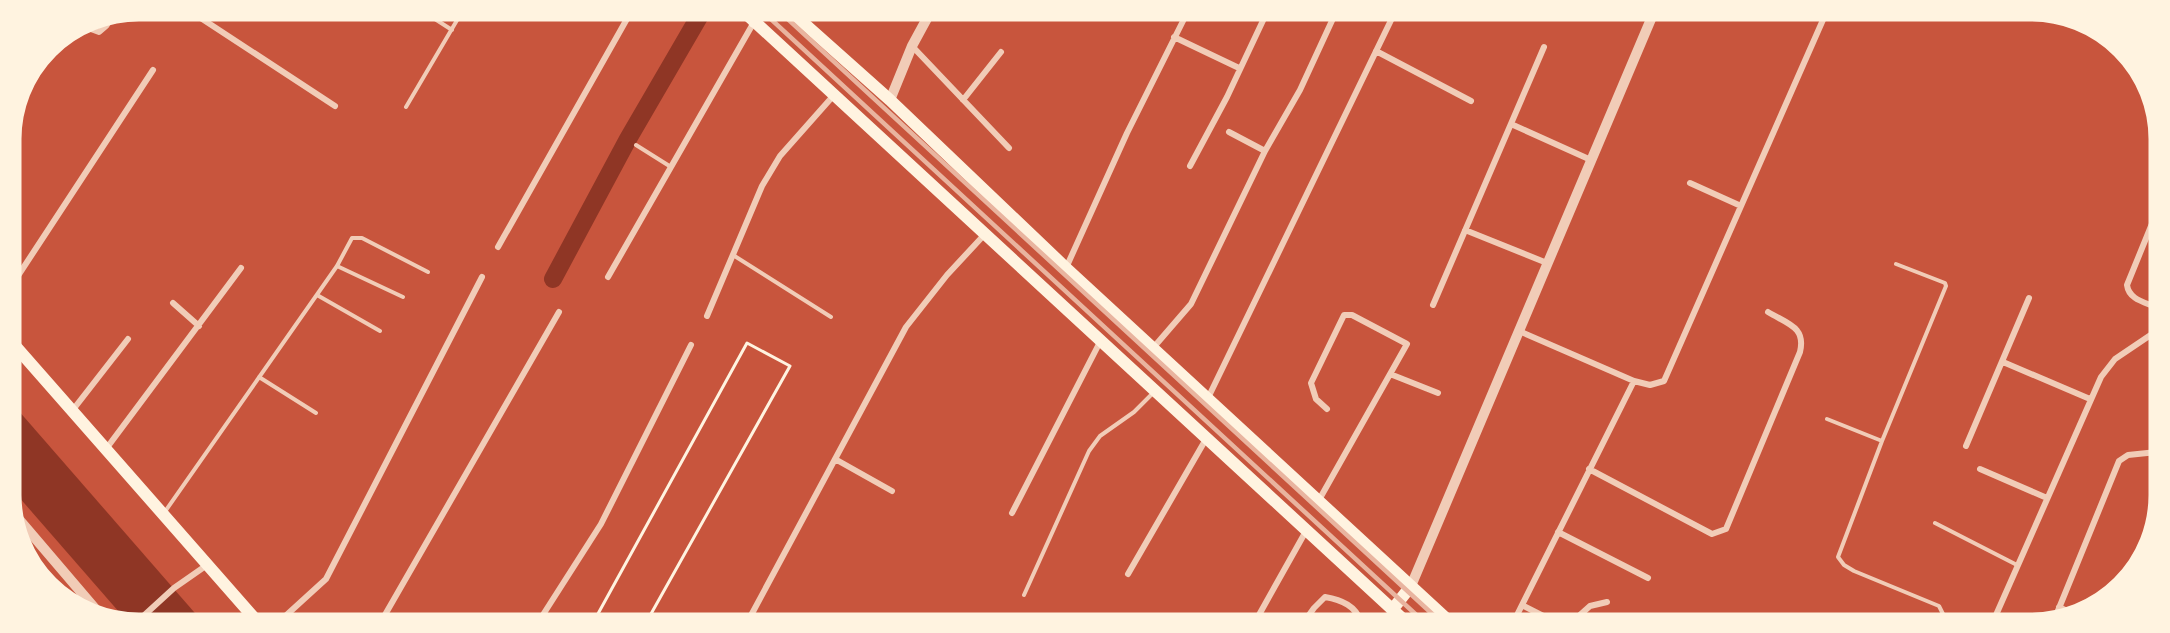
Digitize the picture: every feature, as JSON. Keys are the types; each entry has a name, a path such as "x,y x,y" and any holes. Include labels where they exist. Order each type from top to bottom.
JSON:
{"main road":[{"path":"800,20 890,100 1066,268 1441,613"},
{"path":"754,22 835,94 1396,613"},
{"path":"20,351 251,614"},
{"path":"1392,610 1411,586"}],"street":[{"path":"204,20 334,106"},
{"path":"498,247 626,20"},
{"path":"890,100 912,46 926,20"},
{"path":"1066,268 1127,133 1183,20"},
{"path":"1190,166 1227,97 1263,20"},
{"path":"1153,348 1191,304 1265,151 1300,90 1332,20"},
{"path":"1208,398 1391,20"},
{"path":"1411,586 1651,20"},
{"path":"1519,331 1634,381 1650,385 1664,381 1823,20"},
{"path":"608,277 754,22"},
{"path":"92,29 99,32 105,25"},
{"path":"1174,37 1239,68"},
{"path":"912,46 1009,148"},
{"path":"1433,305 1544,47"},
{"path":"1376,51 1471,101"},
{"path":"963,100 1001,52"},
{"path":"20,273 153,70"},
{"path":"707,316 762,186 780,156 835,94"},
{"path":"1511,124 1591,160"},
{"path":"1230,132 1265,151"},
{"path":"1689,183 1742,206"},
{"path":"2150,229 2127,285 2131,297 2150,305"},
{"path":"1465,230 1547,263"},
{"path":"752,614 906,327 947,275 985,234"},
{"path":"106,449 241,268"},
{"path":"288,614 326,579 482,277"},
{"path":"1965,446 2029,298"},
{"path":"173,303 199,326"},
{"path":"386,614 559,312"},
{"path":"1589,469 1712,534 1726,530 1803,341 1799,330 1768,312"},
{"path":"1319,500 1407,344 1352,315 1344,315 1311,382 1316,399 1327,409"},
{"path":"1997,613 2101,376 2115,359 2150,335"},
{"path":"72,411 128,339"},
{"path":"1012,513 1101,340"},
{"path":"544,614 601,524 691,345"},
{"path":"2003,362 2090,399"},
{"path":"1390,374 1438,393"},
{"path":"1518,613 1634,381"},
{"path":"1128,574 1206,439"},
{"path":"2058,610 2119,461 2128,455 2150,453"},
{"path":"835,459 892,491"},
{"path":"1980,469 2048,498"},
{"path":"1260,613 1306,531"},
{"path":"1558,532 1648,578"},
{"path":"28,537 88,602"},
{"path":"146,614 174,588 207,565"},
{"path":"1310,613 1325,597 1339,599 1358,613"},
{"path":"1582,613 1590,606 1607,602"},
{"path":"1522,605 1538,613"},
{"path":"2059,607 2063,609"}],"lane":[{"path":"436,20 452,30"},
{"path":"406,107 458,20"},
{"path":"636,145 671,167"},
{"path":"164,514 338,266 352,238 362,238 428,272"},
{"path":"733,255 831,317"},
{"path":"1896,264 1935,278 1945,283 1946,286 1882,441 1838,557 1844,565 1854,571 1939,606 1943,613"},
{"path":"338,266 403,297"},
{"path":"317,295 380,331"},
{"path":"259,377 316,413"},
{"path":"1024,595 1089,451 1100,436 1134,412 1156,391"},
{"path":"1827,419 1882,441"},
{"path":"1935,523 2018,565"}],"path":[{"path":"598,614 747,343 790,366 651,614"}],"shaded area":[{"path":"20,412 196,614 138,614 118,611 20,499"}],"waterway":[{"path":"553,279 628,139 697,20"}],"railway":[{"path":"772,20 1415,613"},
{"path":"789,20 1432,613"}]}
